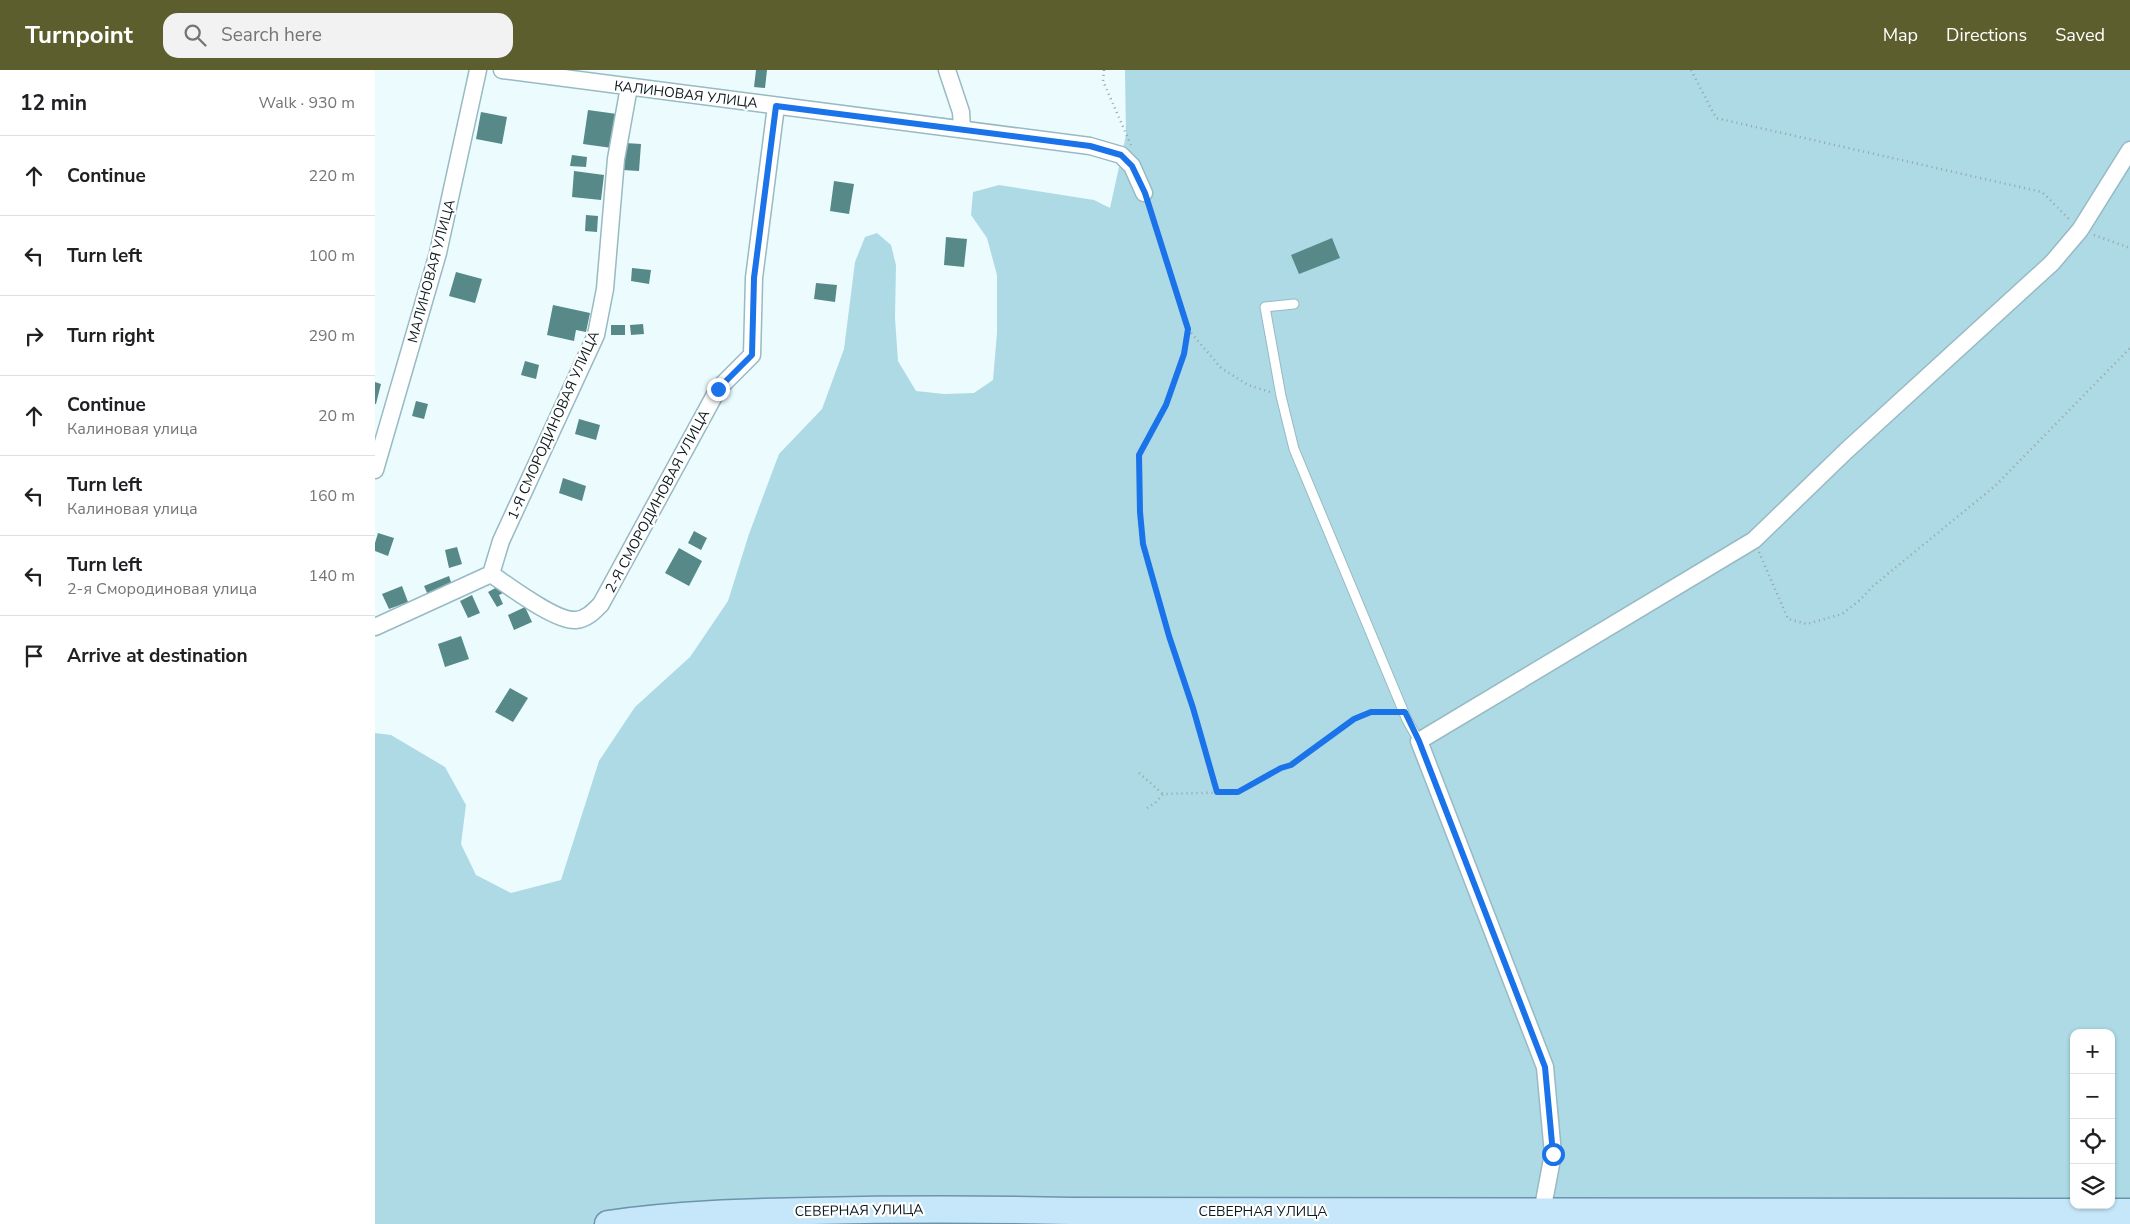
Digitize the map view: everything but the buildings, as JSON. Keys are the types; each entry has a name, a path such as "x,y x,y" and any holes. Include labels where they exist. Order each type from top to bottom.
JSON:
{"main road":[{"name":"СЕВЕРНАЯ УЛИЦА","path":"608,1224 660,1217 755,1212 949,1208 1071,1218 1542,1212 2093,1218 2130,1212"}],"street":[{"name":"МАЛИНОВАЯ УЛИЦА","path":"375,470 438,253 478,70"},
{"name":"КАЛИНОВАЯ УЛИЦА","path":"502,70 1090,146 1121,155 1132,166"},
{"path":"947,70 961,112 962,130"},
{"name":"1-Я СМОРОДИНОВАЯ УЛИЦА","path":"491,574 501,541 596,335 605,289 616,159 629,87"},
{"name":"2-Я СМОРОДИНОВАЯ УЛИЦА","path":"491,574 557,616 575,620 589,616 601,604 718,389 752,355 754,278 776,106"},
{"path":"1542,1212 1553,1154 1545,1067 1419,741 1754,540 1846,451 2052,264 2080,230 2130,150"},
{"path":"1132,166 1145,193"},
{"path":"375,627 491,574"}],"lane":[{"path":"1294,304 1265,307 1281,396 1294,449 1419,741"}],"path":[{"path":"1104,70 1103,81 1131,141 1132,166"},
{"path":"1691,70 1716,118 2042,192 2080,230 2130,248"},
{"path":"1145,193 1188,329 1221,368 1248,385 1257,388"},
{"path":"1188,329 1184,354 1166,405 1139,455 1140,512 1143,544 1217,792"},
{"path":"1754,540 1788,619 1807,624 1842,614 1995,486 2130,348"},
{"path":"1139,773 1163,794 1238,792 1281,768 1291,765 1354,719 1371,712 1405,712"},
{"path":"1147,808 1155,803 1163,794"}],"shaded area":[{"path":"1125,70 2130,70 2130,1206 2115,1206 2115,1029 2070,1029 2070,1208 1535,1224 375,1224 375,733 391,735 445,767 466,805 461,844 476,875 511,893 561,880 599,761 635,707 690,657 728,601 749,534 779,454 822,409 844,349 855,262 865,237 877,233 891,245 896,265 895,318 898,361 916,391 944,394 974,393 993,380 997,333 997,275 987,238 971,215 973,192 999,185 1094,200 1110,208 1126,135"}],"route":[{"path":"718,389 752,355 754,278 776,106 1090,146 1121,155 1132,166 1145,193 1188,329 1184,354 1166,405 1139,455 1140,512 1143,544 1217,792 1238,792 1281,768 1291,765 1354,719 1371,712 1405,712 1407,720 1419,741 1545,1067 1553,1154"}]}
